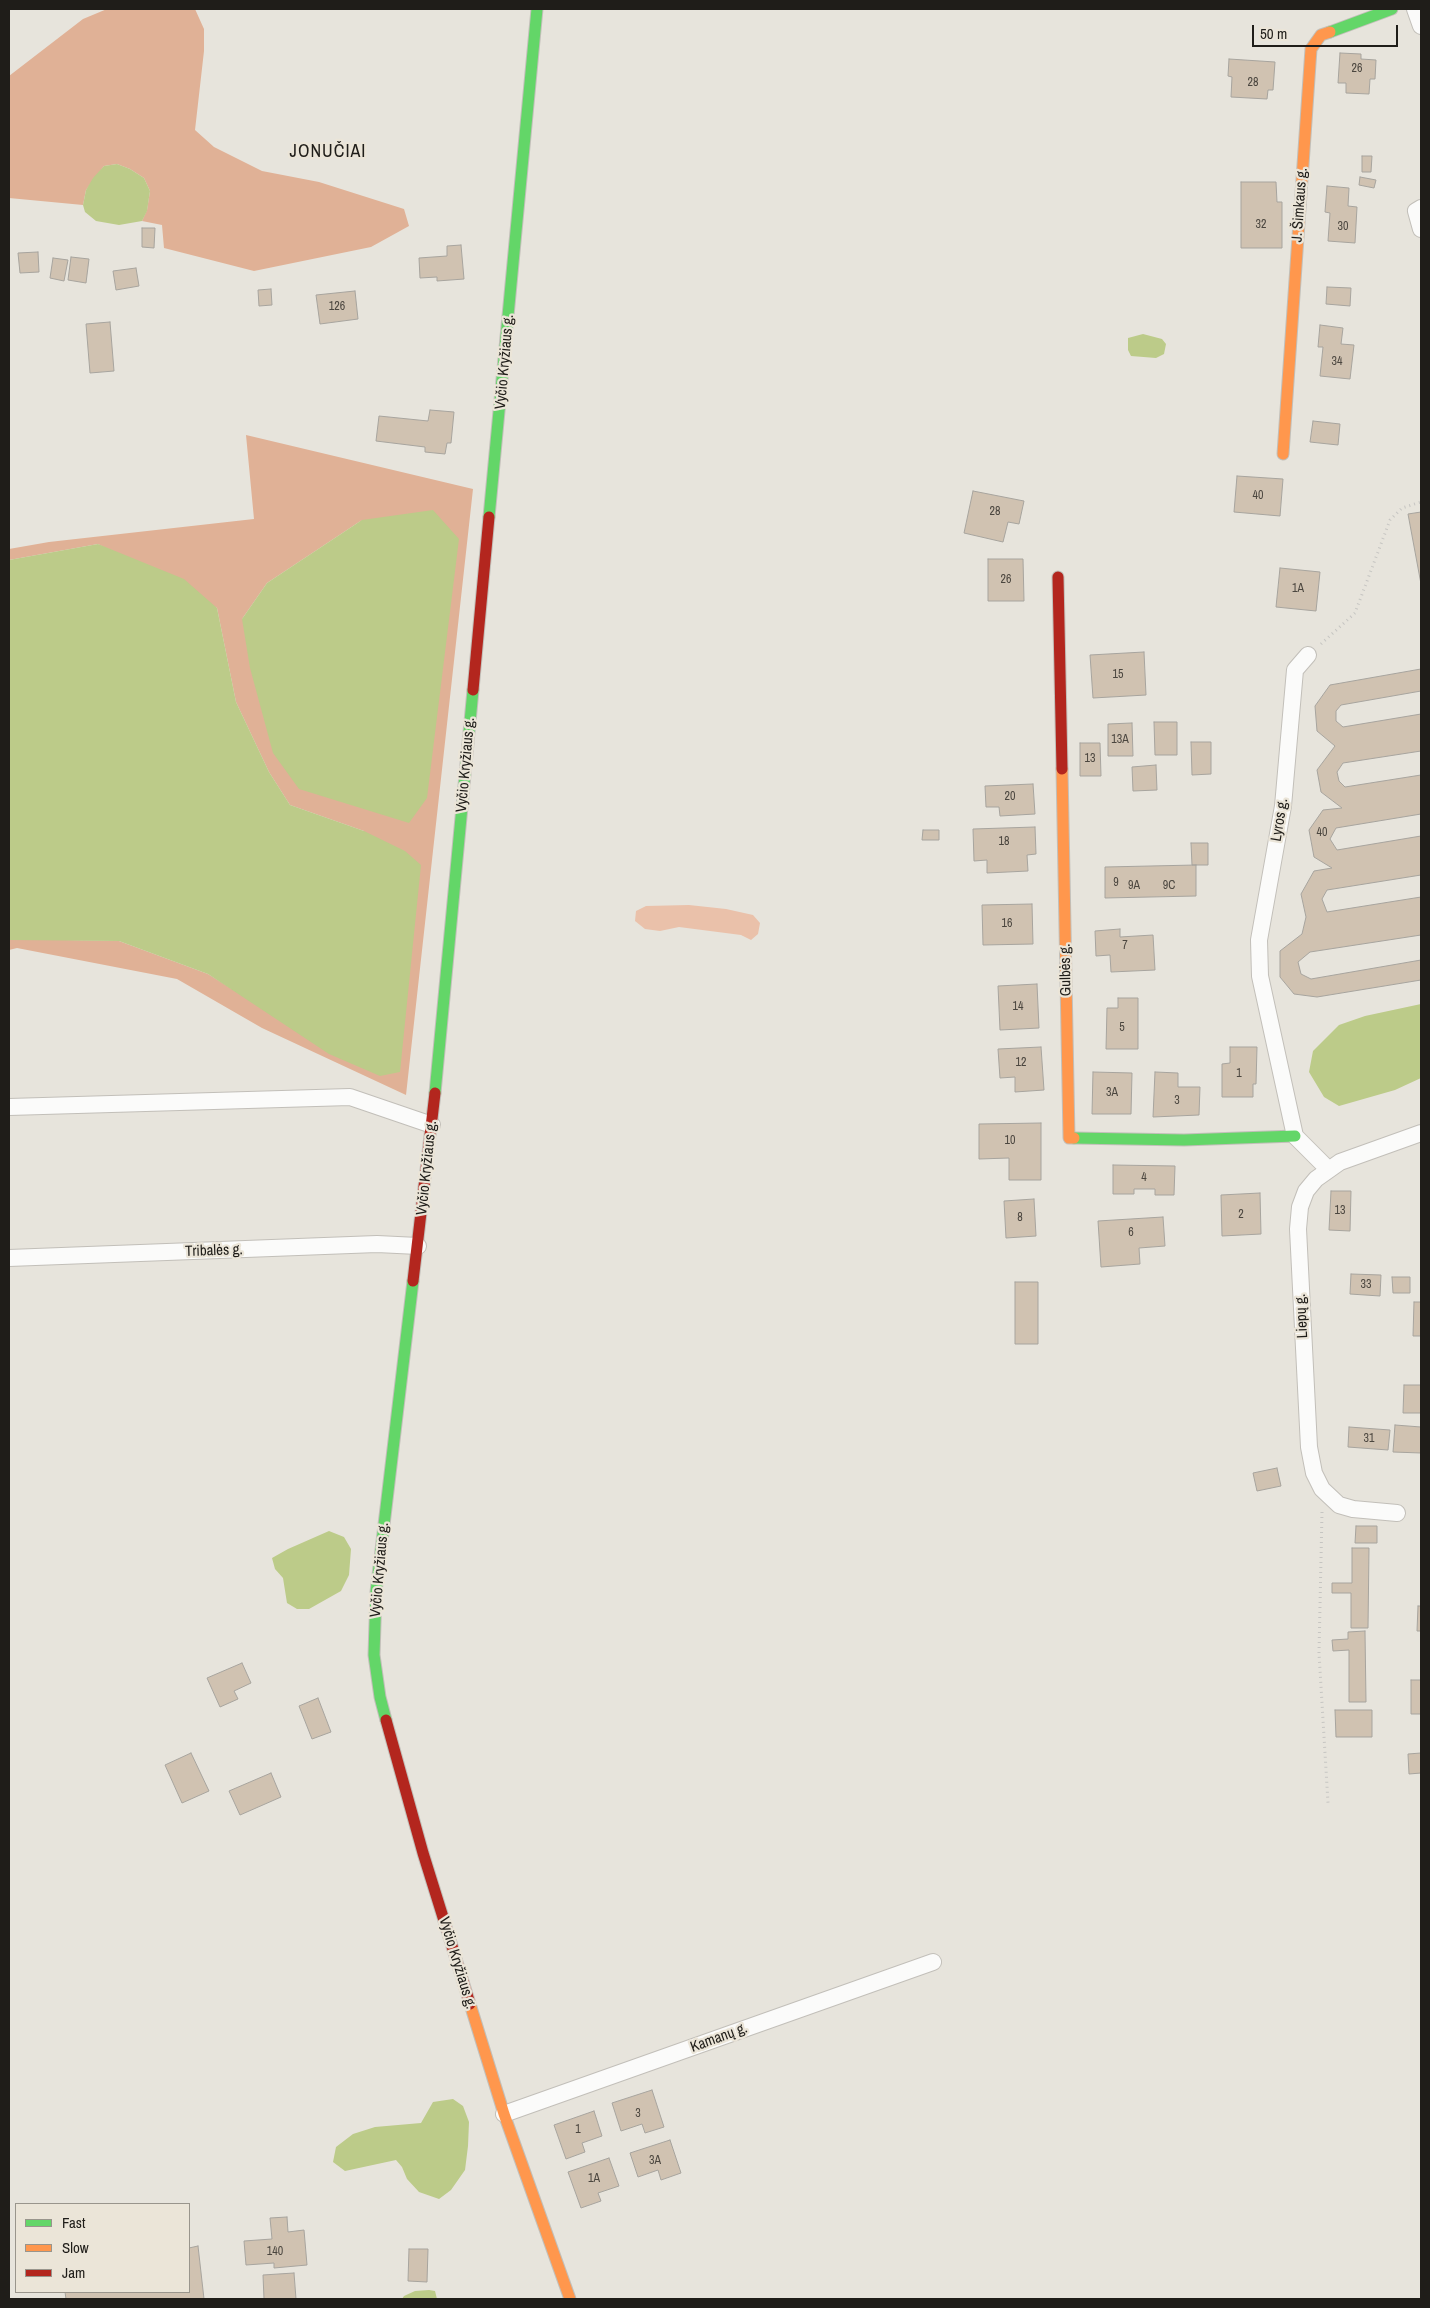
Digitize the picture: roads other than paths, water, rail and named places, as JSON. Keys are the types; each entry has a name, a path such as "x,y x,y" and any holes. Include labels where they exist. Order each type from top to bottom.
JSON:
{"street":[{"name":"Vyčio Kryžiaus g.","path":"537,9 432,1125 376,1592 374,1654 380,1697 423,1853 504,2114 570,2299"},
{"name":"J. Šimkaus g.","path":"1283,454 1311,49 1321,34 1392,9"},
{"path":"1415,9 1421,26"},
{"path":"1421,208 1416,211 1421,229"},
{"name":"Gulbės g.","path":"1058,577 1069,1138 1184,1140 1295,1136"},
{"name":"Lyros g.","path":"1295,1136 1260,976 1259,940 1283,806 1295,670 1308,655"},
{"path":"9,1107 350,1097 432,1125"},
{"name":"Liepų g.","path":"1397,1513 1353,1509 1339,1505 1322,1488 1314,1473 1309,1447 1298,1229 1300,1207 1306,1191 1328,1169 1356,1156 1421,1133"},
{"path":"1295,1136 1328,1169"},
{"name":"Tribalės g.","path":"9,1258 377,1244 418,1246"},
{"name":"Kamanų g.","path":"504,2114 933,1962"}],"district":[{"name":"JONUČIAI","path":"328,152"}]}
